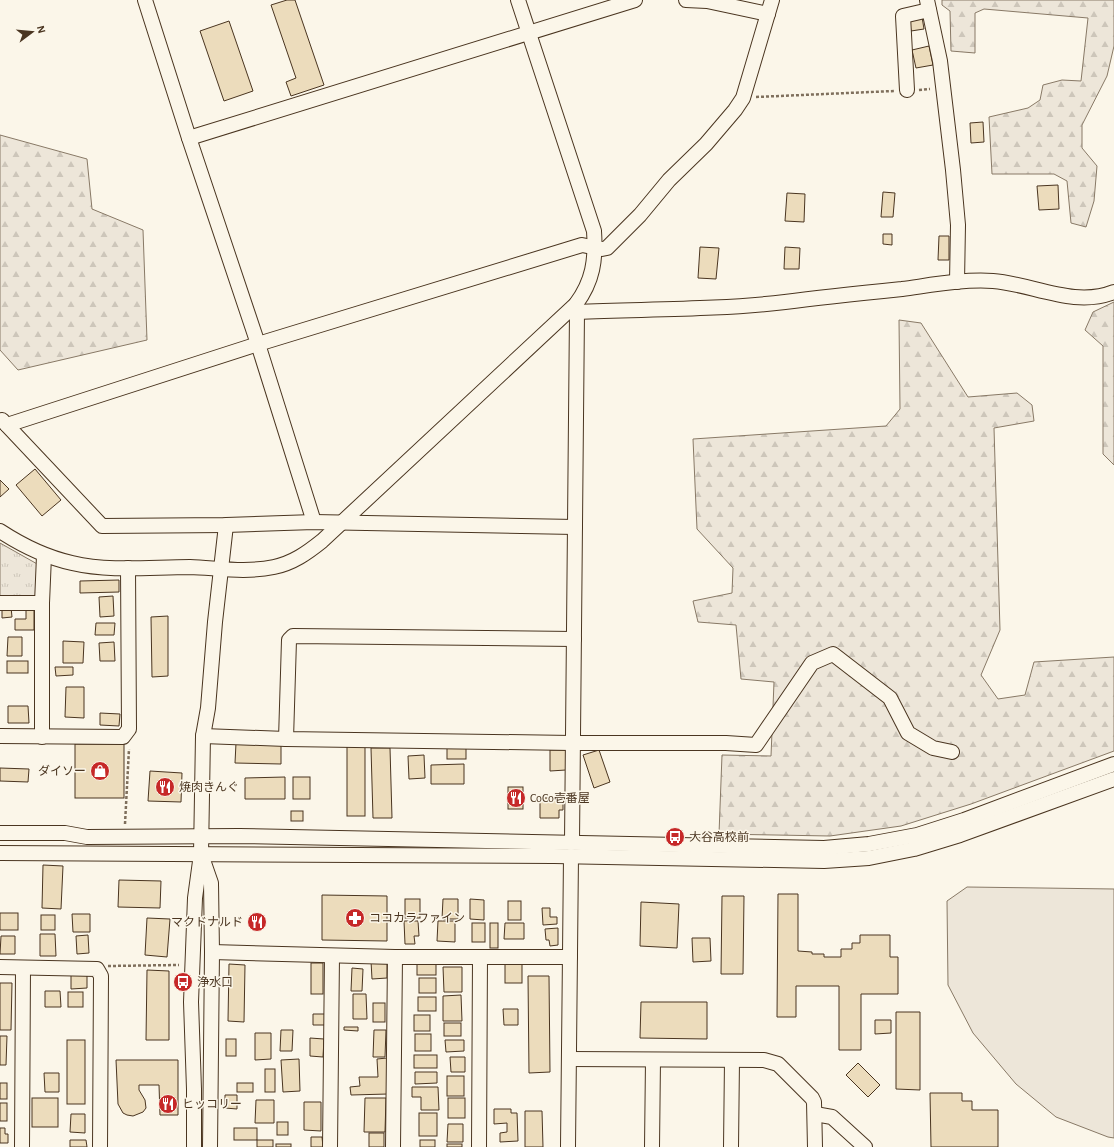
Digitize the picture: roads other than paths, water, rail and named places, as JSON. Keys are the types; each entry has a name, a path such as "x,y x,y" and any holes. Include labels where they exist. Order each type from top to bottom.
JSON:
{"street":[{"path":"145,0 189,138 258,344 314,522"},
{"path":"0,531 19,544 44,556 72,564 96,567 189,567 233,570 265,568 282,565 295,560 306,554 576,308 589,282 594,261 594,231 518,0"},
{"path":"189,138 635,0"},
{"path":"686,0 708,1 768,14"},
{"path":"575,527 314,522 226,525 102,526 3,422 582,245 602,249 607,248 640,215 669,180 706,144 735,110 743,98 772,0"},
{"path":"907,90 903,16 928,5 940,61 953,170 958,225 957,282"},
{"path":"576,308 758,304 957,282 992,281 1008,283 1060,295 1090,298 1104,296 1114,292"},
{"path":"572,842 576,308"},
{"path":"194,1147 191,1002 195,898 201,854 203,736 208,708 215,622 226,525"},
{"path":"42,737 42,603 44,556"},
{"path":"0,736 123,737 129,729 128,568"},
{"path":"0,603 42,603"},
{"path":"286,739 289,640 293,636 574,639"},
{"path":"203,736 286,739 572,743 726,743 756,745 812,663 833,654 890,698 908,733 933,748 952,752"},
{"path":"0,833 64,833 87,837 247,836 824,848 870,844 917,835 964,820 1114,764"},
{"path":"0,853 571,856 824,860 869,858 914,850 960,835 1114,779"},
{"path":"201,854 211,883 212,952 210,1147"},
{"path":"568,1147 571,856"},
{"path":"212,952 395,957 570,957"},
{"path":"330,1147 332,956"},
{"path":"393,1147 395,957"},
{"path":"478,1147 480,957"},
{"path":"0,967 97,968 101,976 100,1147"},
{"path":"22,1147 23,968"},
{"path":"569,1059 764,1060 778,1064 812,1098 814,1102 815,1147"},
{"path":"652,1147 653,1060"},
{"path":"731,1147 732,1060"},
{"path":"815,1114 832,1117 865,1147"}],"place":[{"name":"ダイソー","path":"100,771"},
{"name":"焼肉きんぐ","path":"165,787"},
{"name":"CoCo壱番屋","path":"516,798"},
{"name":"大谷高校前","path":"675,837"},
{"name":"ココカラファイン","path":"355,918"},
{"name":"マクドナルド","path":"257,922"},
{"name":"浄水口","path":"183,982"},
{"name":"ヒッコリー","path":"168,1104"}]}
